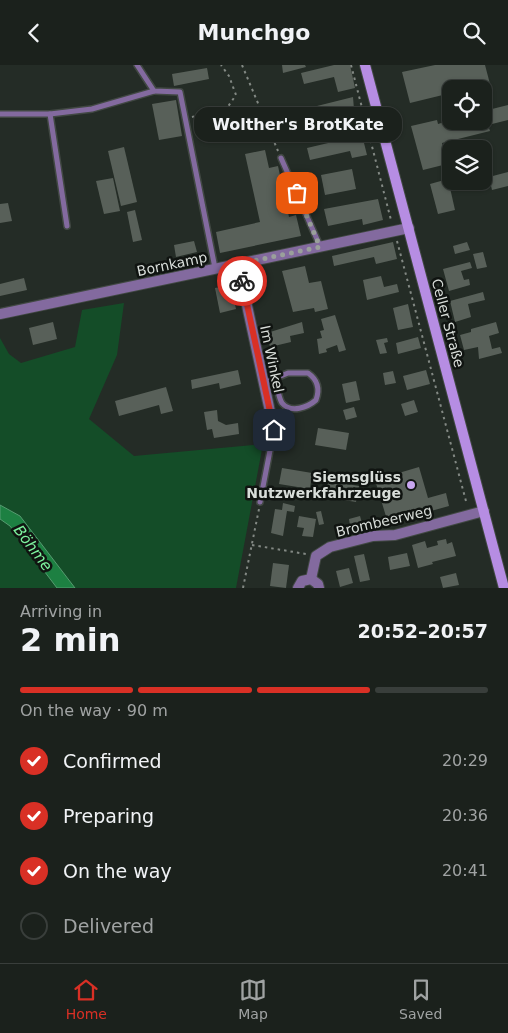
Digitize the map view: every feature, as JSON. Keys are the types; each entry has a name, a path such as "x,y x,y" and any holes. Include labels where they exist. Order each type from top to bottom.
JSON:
{"main road":[{"name":"Celler Straße","path":"365,65 504,588"}],"street":[{"name":"Bornkamp","path":"0,314 409,228"},
{"name":"Im Winkel","path":"238,264 274,430"},
{"name":"Brombeerweg","path":"316,555 330,547 374,536 394,535 484,511"},
{"path":"310,579 316,555"},
{"path":"298,588 302,581 310,579 318,584 319,588"}],"lane":[{"path":"137,65 154,91"},
{"path":"0,114 50,114 92,109 154,91 180,92 216,269"},
{"path":"50,114 67,226"},
{"path":"281,158 320,247"},
{"path":"263,383 296,372 308,373 317,383 318,395 316,400 301,408 286,406 280,398 274,380"},
{"path":"260,502 274,430"}],"path":[{"path":"185,119 227,107 236,95 230,76 221,65"},
{"path":"242,65 281,158"},
{"path":"350,65 469,515"},
{"path":"243,588 260,502"},
{"path":"252,545 316,555"}],"shaded area":[{"path":"124,303 117,355 89,419 134,456 263,444 236,588 75,588 20,516 0,505 0,338 9,354 21,363 75,347 82,310"},
{"path":"0,519 10,526 57,588 0,588"}],"water":[{"name":"Böhme","path":"0,505 20,516 75,588 57,588 10,526 0,519"}],"building":[{"path":"282,65 305,65 306,67 283,73"},
{"path":"334,65 350,65 355,88 338,92 334,77 304,84 301,73"},
{"path":"435,65 485,65 489,80 442,80 442,95 410,103 402,72"},
{"path":"207,68 209,79 174,86 172,74"},
{"path":"353,97 355,122 334,127 332,118 339,116 337,109 319,114 317,106"},
{"path":"176,100 182,136 159,140 152,104"},
{"path":"508,105 508,120 492,124 492,109"},
{"path":"437,120 438,124 442,123 442,130 490,131 454,140 442,140 442,165 423,170 411,126"},
{"path":"362,135 367,155 352,158 350,151 310,160 307,148"},
{"path":"124,147 137,202 121,206 108,151"},
{"path":"265,150 269,168 278,166 289,217 296,215 301,236 220,253 216,232 260,222 245,154"},
{"path":"352,169 356,189 325,195 321,175"},
{"path":"508,172 508,186 492,190 492,176"},
{"path":"113,178 120,211 104,214 96,181"},
{"path":"442,181 442,190 450,190 455,210 438,214 430,184"},
{"path":"378,199 383,220 363,225 362,219 328,226 324,209"},
{"path":"8,203 12,221 0,223 0,204"},
{"path":"135,210 142,240 133,242 127,212"},
{"path":"194,241 197,252 176,257 174,245"},
{"path":"393,242 397,259 376,264 374,257 334,266 332,256"},
{"path":"467,242 470,250 455,254 453,246"},
{"path":"483,252 487,267 477,269 473,254"},
{"path":"470,262 472,268 461,271 464,280 469,279 470,285 449,291 443,269"},
{"path":"305,266 309,283 321,281 328,309 315,312 314,308 293,312 282,271"},
{"path":"381,276 384,287 397,284 399,292 367,300 363,280"},
{"path":"24,278 27,290 0,296 0,284"},
{"path":"231,285 236,309 220,313 215,288"},
{"path":"483,292 485,300 468,304 471,317 455,322 450,301"},
{"path":"408,304 413,327 398,330 393,308"},
{"path":"335,315 346,350 339,352 337,345 326,349 327,352 319,354 317,339 322,338 320,331 324,330 321,319"},
{"path":"53,322 57,339 33,345 29,328"},
{"path":"302,322 304,333 290,336 291,342 270,347 267,333"},
{"path":"496,322 499,333 489,336 492,349 500,347 502,353 479,359 478,347 464,350 460,335 471,332 471,329"},
{"path":"418,337 421,348 398,354 396,343"},
{"path":"387,338 388,342 384,343 387,353 380,354 376,340"},
{"path":"238,370 241,384 220,389 219,383 192,389 191,380"},
{"path":"426,370 430,384 407,390 403,376"},
{"path":"393,371 396,383 385,385 383,373"},
{"path":"356,381 360,400 346,403 342,384"},
{"path":"166,387 173,411 161,414 159,405 119,416 115,401"},
{"path":"414,400 418,412 405,416 401,404"},
{"path":"354,407 357,417 346,420 343,410"},
{"path":"217,410 218,421 226,425 238,423 239,434 214,438 212,429 207,430 204,412"},
{"path":"318,428 349,433 346,450 315,445"},
{"path":"419,467 428,498 446,493 449,506 388,523 375,480"},
{"path":"282,468 312,473 310,489 279,484"},
{"path":"328,481 359,486 356,502 325,497"},
{"path":"283,503 295,506 294,512 287,511 283,536 271,533 275,509 282,510"},
{"path":"321,511 324,524 319,525 316,512"},
{"path":"299,516 316,519 313,537 302,536 304,528 297,527"},
{"path":"360,516 362,523 350,526 349,519"},
{"path":"446,539 447,544 452,542 456,556 432,562 433,564 418,568 412,545 425,541 427,548 438,545 437,541"},
{"path":"407,553 410,566 390,570 388,557"},
{"path":"364,554 370,580 360,582 354,556"},
{"path":"273,563 289,565 286,588 270,586"},
{"path":"349,568 353,583 340,587 336,571"},
{"path":"456,573 459,585 443,588 440,577"}],"way so far":[{"path":"242,281 238,264 320,247 297,193"}],"place":[{"name":"Wolther's BrotKate","path":"297,193"},
{"name":"Siemsglüss Nutzwerkfahrzeuge","path":"411,485"}],"route":[{"path":"242,281 274,430"}]}
